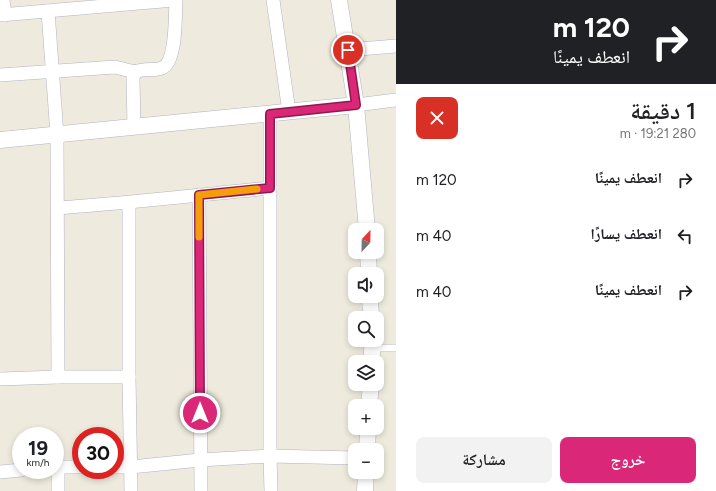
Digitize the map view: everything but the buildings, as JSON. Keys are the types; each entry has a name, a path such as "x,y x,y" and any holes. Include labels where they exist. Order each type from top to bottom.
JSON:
{"street":[{"path":"0,75 52,70 115,67 135,72 141,69 162,68 168,63 172,53 175,0 140,1 2,15 3,0"},
{"path":"273,0 289,112"},
{"path":"339,0 356,105 366,223"},
{"path":"48,11 57,135 58,377"},
{"path":"348,50 396,46"},
{"path":"134,127 133,78 135,72"},
{"path":"0,140 270,114 396,100"},
{"path":"270,114 271,491"},
{"path":"58,208 129,203 270,188"},
{"path":"199,195 201,491"},
{"path":"129,203 129,377 131,491"},
{"path":"0,379 129,377"},
{"path":"124,467 200,460 270,456 348,458"},
{"path":"0,472 12,471"},
{"path":"57,479 58,491"},
{"path":"365,491 366,479"}],"lane":[{"path":"372,350 396,348"}],"slow traffic":[{"path":"199,237 199,195 257,189"}],"route":[{"path":"200,413 199,195 270,188 270,114 356,105 348,50"}]}
